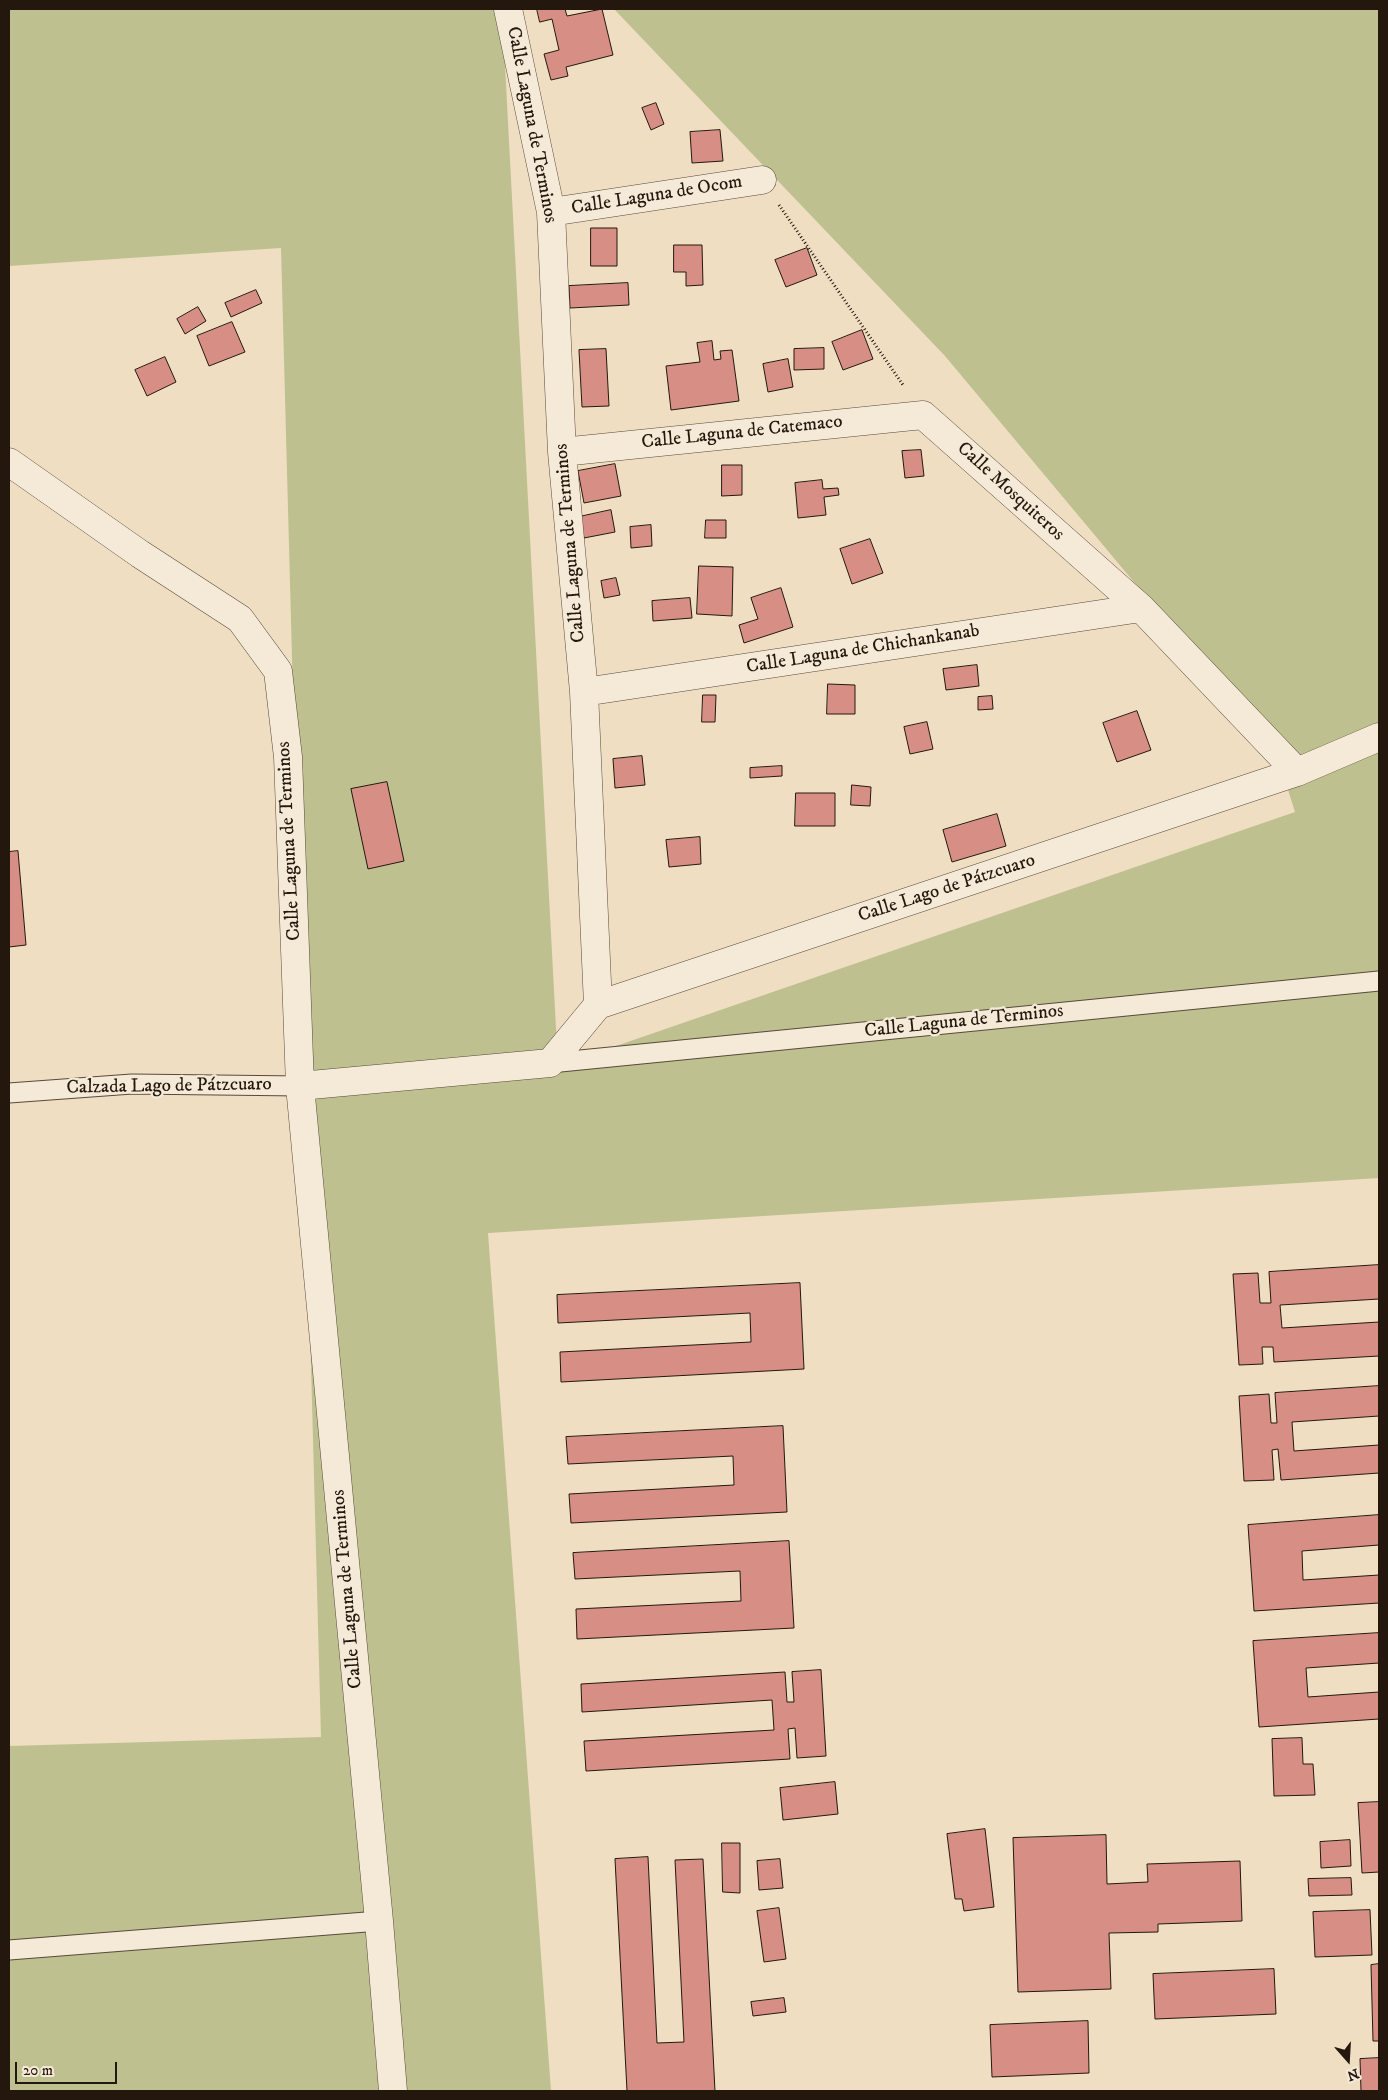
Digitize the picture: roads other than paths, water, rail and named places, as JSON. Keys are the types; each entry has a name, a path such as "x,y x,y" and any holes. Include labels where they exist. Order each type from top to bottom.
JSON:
{"street":[{"name":"Calle Laguna de Terminos","path":"508,9 552,212 562,452 584,692 598,1005"},
{"name":"Calle Laguna de Ocom","path":"552,212 762,180"},
{"name":"Calle Laguna de Catemaco","path":"562,452 923,415"},
{"name":"Calle Mosquiteros","path":"923,415 1141,608 1297,772"},
{"name":"Calle Laguna de Terminos","path":"9,462 140,554 240,619 278,671 288,757 300,1086 379,1921 393,2091"},
{"name":"Calle Laguna de Chichankanab","path":"584,692 1141,608"},
{"name":"Calle Lago de Pátzcuaro","path":"598,1005 1297,772 1379,737"},
{"path":"550,1063 598,1005"},
{"name":"Calle Laguna de Terminos","path":"300,1086 550,1063"}],"lane":[{"name":"Calle Laguna de Terminos","path":"550,1063 1379,981"},
{"name":"Calzada Lago de Pátzcuaro","path":"9,1093 132,1084 300,1086"},
{"path":"9,1950 379,1921"}]}
